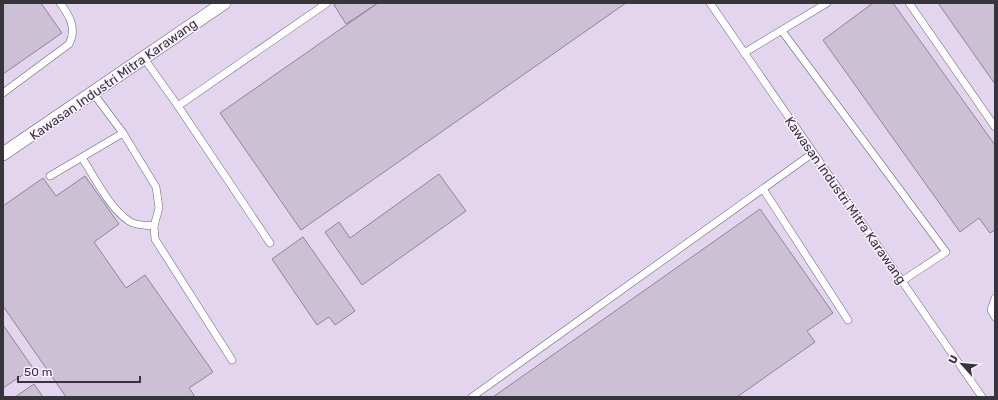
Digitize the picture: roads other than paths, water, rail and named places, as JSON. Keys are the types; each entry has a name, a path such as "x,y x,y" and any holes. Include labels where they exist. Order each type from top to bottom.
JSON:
{"street":[{"name":"Kawasan Industri Mitra Karawang","path":"3,154 224,3"}],"lane":[{"path":"3,93 69,44 73,37 73,28 68,13 60,3"},
{"path":"178,106 327,3"},
{"name":"Kawasan Industri Mitra Karawang","path":"710,3 982,397"},
{"path":"744,53 827,3"},
{"path":"909,3 995,127"},
{"path":"782,31 946,252 902,281"},
{"path":"143,57 178,106 270,244"},
{"path":"93,93 123,133 156,187 159,208 154,226 155,239 232,360"},
{"path":"50,176 123,133"},
{"path":"472,397 813,153"},
{"path":"82,158 113,204 129,221 140,225 154,226"},
{"path":"763,189 848,320"},
{"path":"995,298 991,310 995,317"}]}
